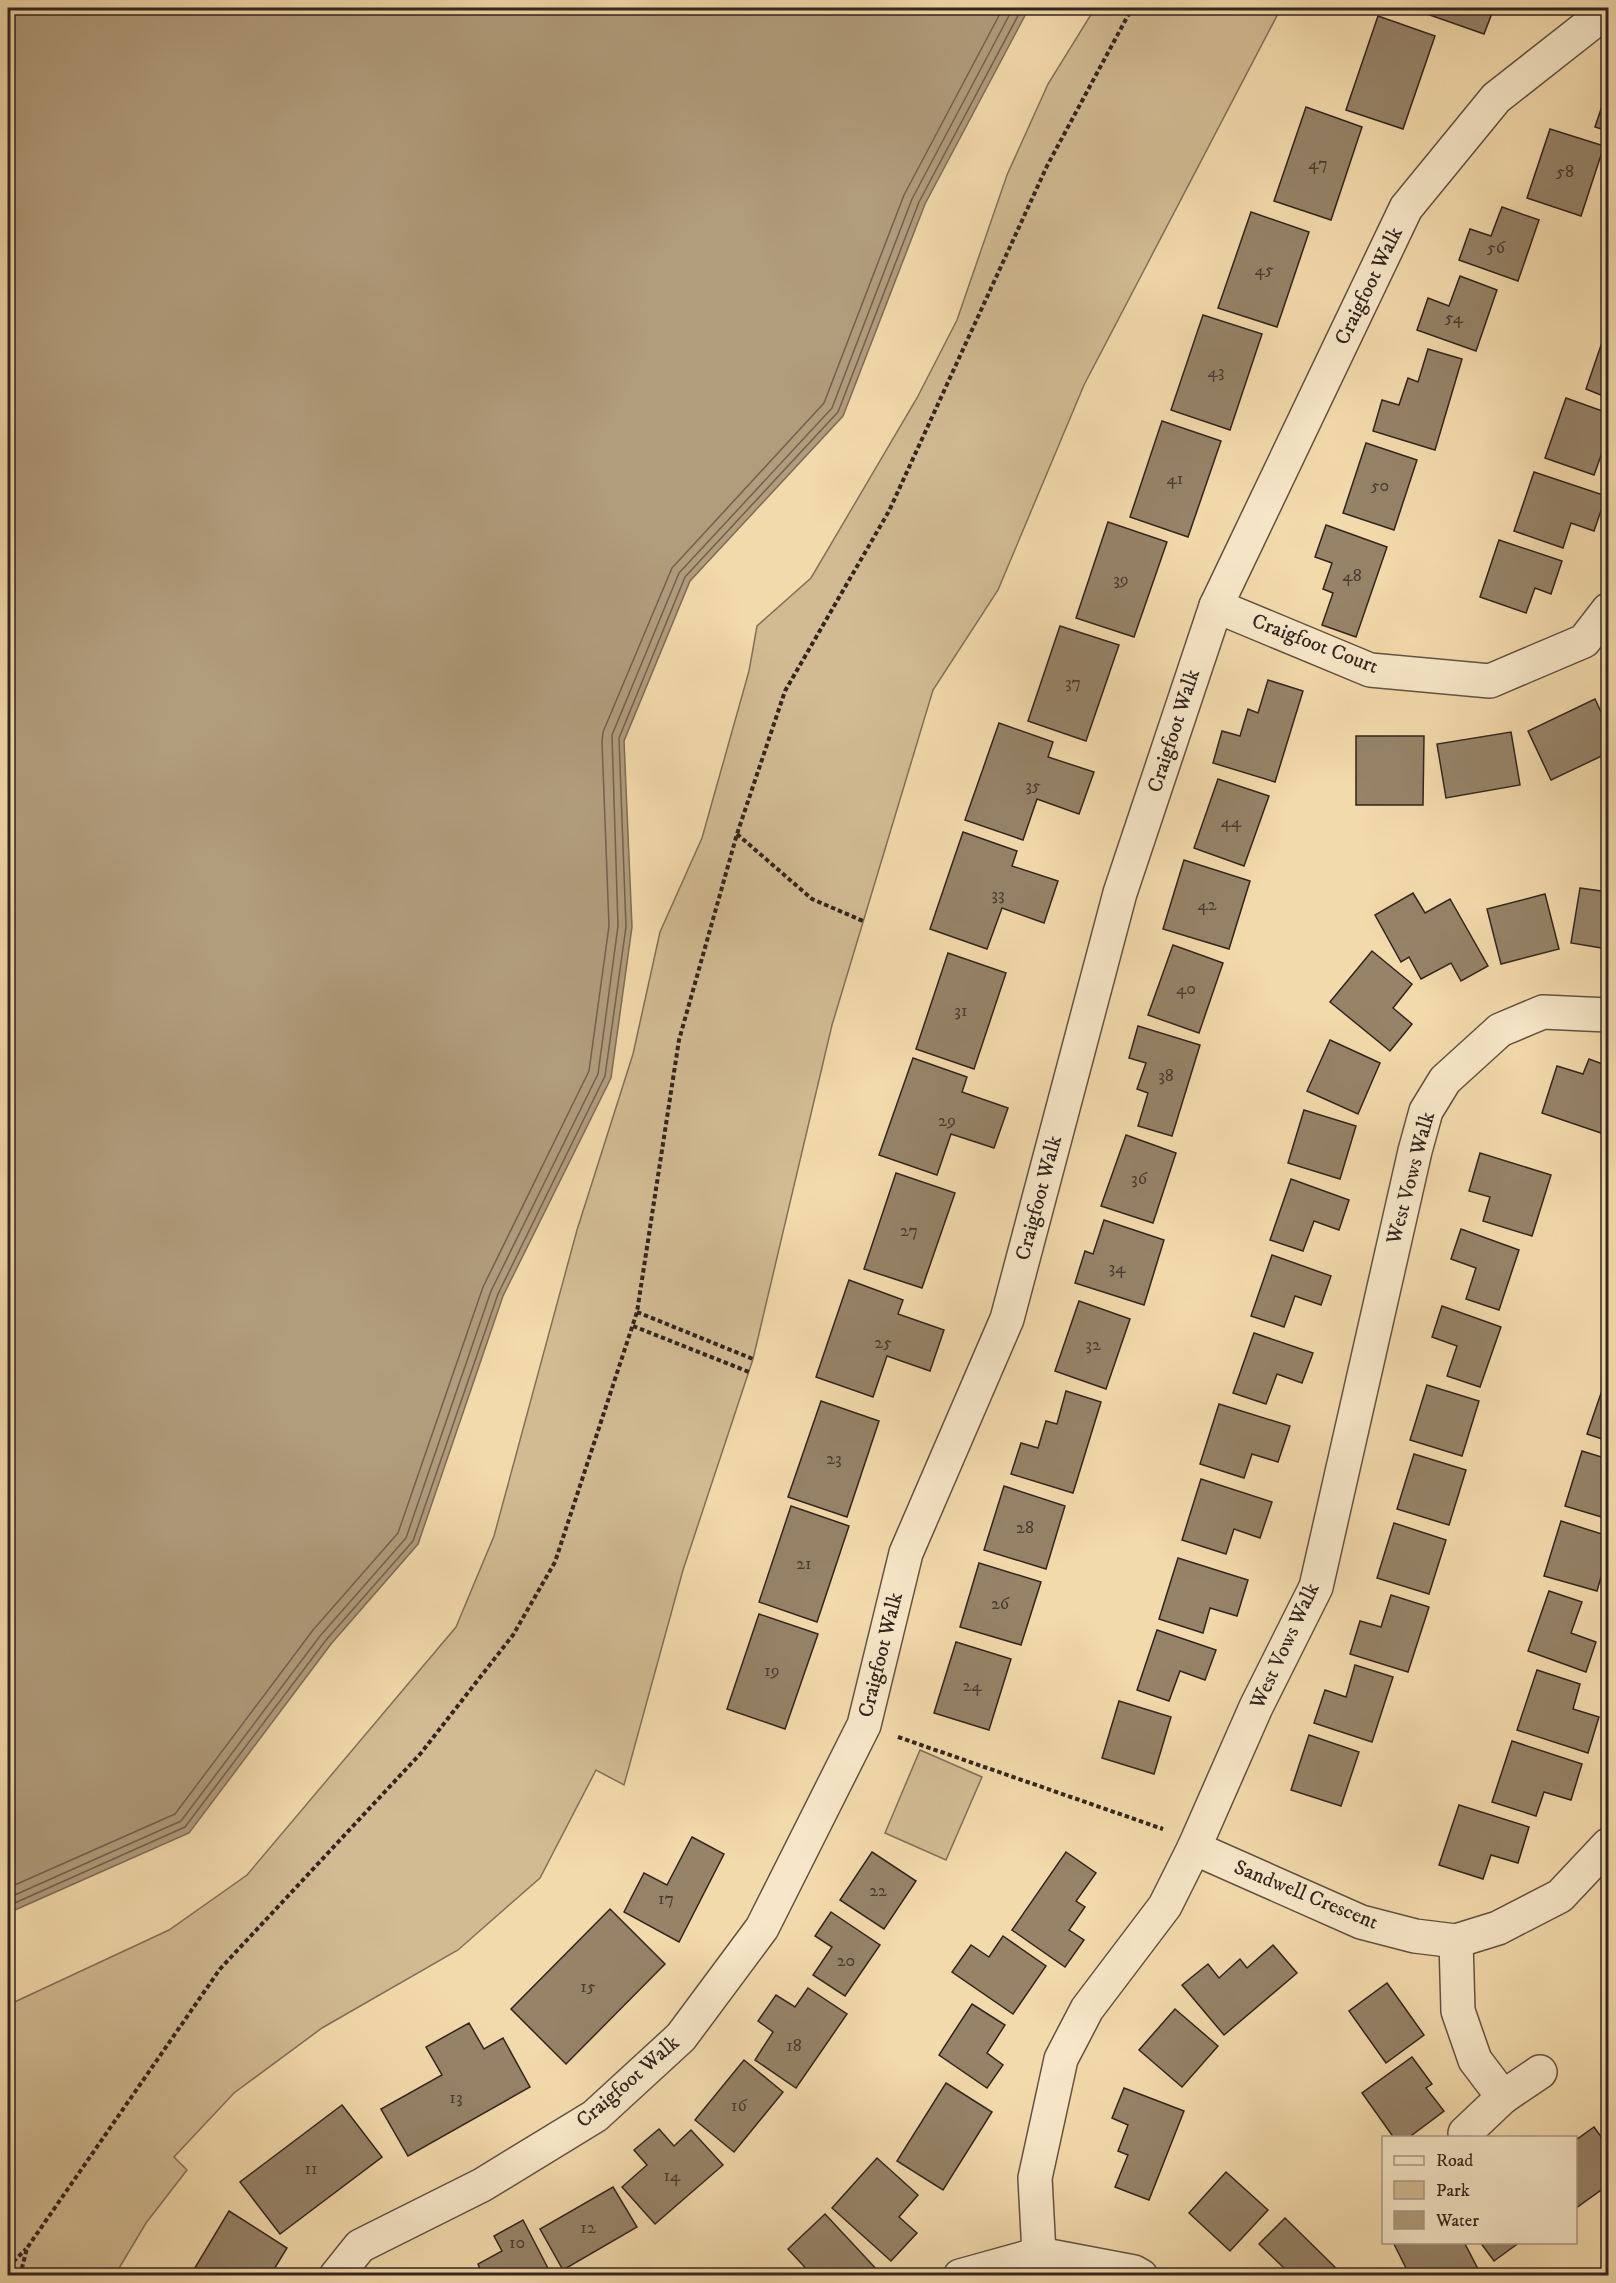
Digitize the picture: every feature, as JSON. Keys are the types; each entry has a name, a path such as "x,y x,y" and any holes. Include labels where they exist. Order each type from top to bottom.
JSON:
{"street":[{"name":"Craigfoot Walk","path":"336,2276 360,2246 482,2185 595,2116 681,2037 762,1928 864,1725 906,1553 1007,1319 1120,893 1216,606 1406,208 1496,98 1608,10"},
{"name":"Craigfoot Court","path":"1216,606 1370,670 1490,681 1584,641 1608,610"},
{"name":"West Vows Walk","path":"1039,2254 1035,2178 1061,2059 1087,2009 1165,1906 1194,1848 1256,1707 1316,1587 1426,1111 1445,1080 1500,1030 1543,1012 1608,1015"},
{"name":"Sandwell Crescent","path":"1194,1848 1361,1922 1415,1936 1456,1941 1498,1928 1560,1896 1608,1845"},
{"path":"1456,1941 1458,2011 1475,2060 1503,2097"},
{"path":"1465,2133 1503,2097 1540,2072"},
{"path":"960,2276 1039,2254 1134,2272 1141,2276"}],"path":[{"path":"8,2267 27,2248 220,1969 420,1753 513,1635 555,1562 638,1312 679,1040 737,834 785,691 889,511 1047,166 1132,8"},
{"path":"737,834 812,898 863,921"},
{"path":"638,1312 753,1359"},
{"path":"633,1326 749,1372"},
{"path":"864,1725 1169,1831 1194,1848"},
{"path":"20,2276 27,2248"}],"green space":[{"path":"1095,8 1281,8 1084,385 998,590 933,690 832,1025 753,1359 683,1570 624,1785 596,1770 540,1878 458,1950 322,2028 234,2093 174,2157 187,2170 146,2223 115,2275 8,2275 8,2005 169,1930 247,1875 456,1627 494,1536 577,1230 633,1054 660,932 702,838 749,671 757,626 811,578 917,398 957,320 1007,175 1048,84"},
{"path":"920,1750 982,1777 946,1860 885,1833"}],"water":[{"path":"8,8 1029,8 925,204 843,416 690,581 624,741 632,927 611,1078 503,1296 418,1544 331,1644 189,1833 8,1913"}],"building":[{"path":"1429,8 1494,8 1484,34 1427,14"},
{"path":"1378,16 1435,36 1403,129 1346,110"},
{"path":"1608,88 1608,131 1595,127"},
{"path":"1306,107 1362,127 1331,220 1274,201"},
{"path":"1550,129 1604,146 1581,216 1527,198"},
{"path":"1502,207 1539,220 1518,281 1459,260 1470,229 1491,236"},
{"path":"1251,212 1309,232 1277,327 1218,308"},
{"path":"1460,276 1497,290 1476,351 1417,330 1428,298 1449,306"},
{"path":"1203,315 1262,334 1230,430 1171,410"},
{"path":"1608,329 1608,398 1586,389"},
{"path":"1428,349 1462,359 1435,450 1373,431 1382,400 1399,405 1408,378 1418,382"},
{"path":"1566,398 1608,413 1608,452 1603,450 1594,475 1545,458"},
{"path":"1162,421 1221,441 1188,537 1130,517"},
{"path":"1366,443 1417,460 1394,530 1343,513"},
{"path":"1534,472 1606,496 1594,531 1571,523 1563,548 1514,531"},
{"path":"1108,522 1167,542 1134,637 1076,618"},
{"path":"1326,525 1387,547 1356,637 1322,625 1333,593 1323,589 1332,563 1315,557"},
{"path":"1499,540 1562,561 1551,594 1535,588 1526,613 1480,597"},
{"path":"1060,626 1119,645 1086,741 1028,721"},
{"path":"1268,680 1303,691 1275,782 1213,763 1222,731 1240,736 1248,709 1258,713"},
{"path":"1595,699 1608,727 1608,753 1551,780 1528,731"},
{"path":"999,723 1053,742 1048,757 1094,772 1079,814 1037,799 1023,840 965,820"},
{"path":"1511,732 1520,785 1446,798 1437,744"},
{"path":"1356,736 1424,736 1423,805 1356,805"},
{"path":"1218,779 1269,796 1244,866 1194,848"},
{"path":"963,832 1017,851 1012,866 1058,881 1044,923 1002,908 987,949 930,929"},
{"path":"1184,860 1250,881 1229,949 1163,929"},
{"path":"1580,888 1608,892 1608,949 1571,943"},
{"path":"1413,893 1425,913 1450,899 1488,966 1461,981 1451,963 1421,979 1409,957 1401,962 1375,915"},
{"path":"1545,894 1559,949 1501,964 1487,909"},
{"path":"1173,945 1223,963 1199,1033 1148,1015"},
{"path":"1372,951 1412,984 1393,1008 1412,1024 1390,1051 1330,1002"},
{"path":"948,953 1006,973 974,1069 916,1049"},
{"path":"1138,1026 1200,1045 1172,1136 1138,1126 1148,1093 1137,1089 1146,1063 1129,1058"},
{"path":"1330,1040 1380,1063 1358,1114 1307,1091"},
{"path":"913,1058 967,1077 962,1092 1008,1108 994,1148 951,1134 937,1175 879,1155"},
{"path":"1589,1059 1608,1066 1608,1108 1601,1133 1542,1113 1557,1066 1583,1074"},
{"path":"1304,1110 1356,1126 1340,1179 1288,1163"},
{"path":"1126,1135 1176,1153 1153,1223 1101,1206"},
{"path":"1480,1153 1551,1175 1532,1236 1483,1221 1490,1197 1469,1191"},
{"path":"896,1173 955,1193 922,1288 864,1269"},
{"path":"1291,1179 1349,1200 1339,1230 1314,1221 1303,1251 1270,1240"},
{"path":"1104,1220 1164,1240 1144,1305 1075,1283 1085,1251 1093,1254"},
{"path":"1461,1229 1519,1250 1499,1310 1466,1299 1476,1268 1451,1259"},
{"path":"1272,1255 1331,1276 1321,1305 1295,1296 1284,1327 1251,1316"},
{"path":"849,1280 903,1300 898,1314 944,1330 930,1371 887,1356 873,1397 816,1377"},
{"path":"1079,1301 1130,1319 1106,1389 1055,1371"},
{"path":"1442,1306 1501,1327 1480,1387 1447,1376 1457,1346 1432,1337"},
{"path":"1254,1333 1313,1353 1302,1383 1277,1374 1266,1404 1233,1393"},
{"path":"1608,1373 1608,1441 1587,1434"},
{"path":"1427,1385 1479,1401 1462,1456 1410,1440"},
{"path":"1066,1391 1101,1402 1073,1493 1011,1474 1021,1443 1038,1448 1046,1421 1057,1424"},
{"path":"821,1401 879,1421 847,1517 788,1497"},
{"path":"1219,1404 1290,1426 1278,1462 1252,1454 1244,1478 1200,1464"},
{"path":"1582,1451 1608,1459 1608,1519 1565,1506"},
{"path":"1414,1454 1466,1470 1449,1525 1397,1509"},
{"path":"1201,1479 1272,1502 1260,1538 1234,1529 1226,1554 1182,1540"},
{"path":"1004,1486 1065,1506 1046,1569 984,1550"},
{"path":"791,1506 849,1526 817,1622 759,1602"},
{"path":"1561,1521 1608,1536 1608,1553 1597,1591 1544,1576"},
{"path":"1394,1523 1446,1540 1429,1594 1377,1578"},
{"path":"1178,1558 1248,1580 1237,1616 1210,1608 1203,1633 1159,1619"},
{"path":"979,1563 1041,1582 1021,1645 960,1627"},
{"path":"1549,1591 1582,1602 1571,1633 1596,1642 1586,1672 1528,1651"},
{"path":"1391,1595 1429,1607 1408,1672 1350,1654 1360,1621 1381,1627"},
{"path":"759,1614 818,1634 785,1729 727,1709"},
{"path":"1157,1630 1216,1650 1205,1680 1180,1671 1169,1701 1137,1690"},
{"path":"956,1642 1011,1659 989,1730 934,1713"},
{"path":"1355,1665 1393,1677 1372,1742 1314,1723 1325,1690 1346,1697"},
{"path":"1537,1670 1580,1684 1573,1709 1599,1717 1588,1753 1517,1730"},
{"path":"1119,1701 1171,1717 1154,1774 1102,1758"},
{"path":"1309,1735 1359,1752 1341,1806 1291,1790"},
{"path":"1512,1741 1582,1764 1571,1800 1544,1792 1536,1816 1492,1802"},
{"path":"1459,1805 1529,1827 1518,1863 1491,1855 1483,1879 1439,1865"},
{"path":"692,1837 724,1854 679,1942 624,1912 644,1873 667,1885"},
{"path":"872,1852 916,1881 884,1929 840,1900"},
{"path":"1066,1852 1096,1873 1076,1901 1085,1907 1069,1930 1084,1940 1065,1967 1012,1930"},
{"path":"610,1909 665,1964 566,2064 511,2009"},
{"path":"831,1912 880,1945 845,1996 813,1975 832,1947 815,1936"},
{"path":"1003,1936 1046,1966 1013,2014 952,1972 971,1945 989,1957"},
{"path":"1273,1945 1297,1973 1224,2035 1182,1985 1208,1964 1219,1978 1240,1959 1247,1968"},
{"path":"1387,1983 1424,2035 1386,2063 1349,2011"},
{"path":"808,1988 847,2014 796,2088 755,2060 773,2032 758,2021 776,1995 795,2007"},
{"path":"972,2004 1005,2025 987,2053 1003,2065 987,2088 939,2055"},
{"path":"1175,2009 1218,2046 1182,2087 1139,2050"},
{"path":"469,2023 484,2049 503,2038 530,2087 408,2156 381,2109 442,2075 426,2047"},
{"path":"1412,2057 1432,2084 1426,2088 1444,2111 1411,2136 1393,2136 1362,2093"},
{"path":"744,2060 783,2092 734,2152 695,2120"},
{"path":"946,2083 992,2112 943,2190 897,2161"},
{"path":"1124,2088 1184,2111 1149,2200 1115,2187 1128,2155 1118,2151 1128,2125 1112,2118"},
{"path":"342,2105 382,2157 280,2234 240,2182"},
{"path":"1594,2127 1608,2146 1608,2185 1577,2207 1577,2139"},
{"path":"659,2129 674,2146 691,2130 723,2165 655,2224 622,2187 647,2165 634,2150"},
{"path":"877,2158 918,2195 899,2217 917,2233 891,2261 832,2208"},
{"path":"1226,2172 1268,2210 1230,2251 1189,2213"},
{"path":"613,2187 637,2227 563,2270 540,2229"},
{"path":"229,2211 287,2248 270,2276 190,2276"},
{"path":"825,2214 879,2272 875,2276 850,2276 844,2269 837,2276 813,2276 788,2249"},
{"path":"1285,2218 1344,2276 1277,2276 1284,2268 1259,2244"},
{"path":"523,2220 552,2276 479,2276 482,2274 478,2264 502,2251 494,2236"},
{"path":"1394,2244 1465,2244 1478,2269 1466,2276 1410,2276"},
{"path":"1481,2244 1517,2244 1494,2261"}]}
